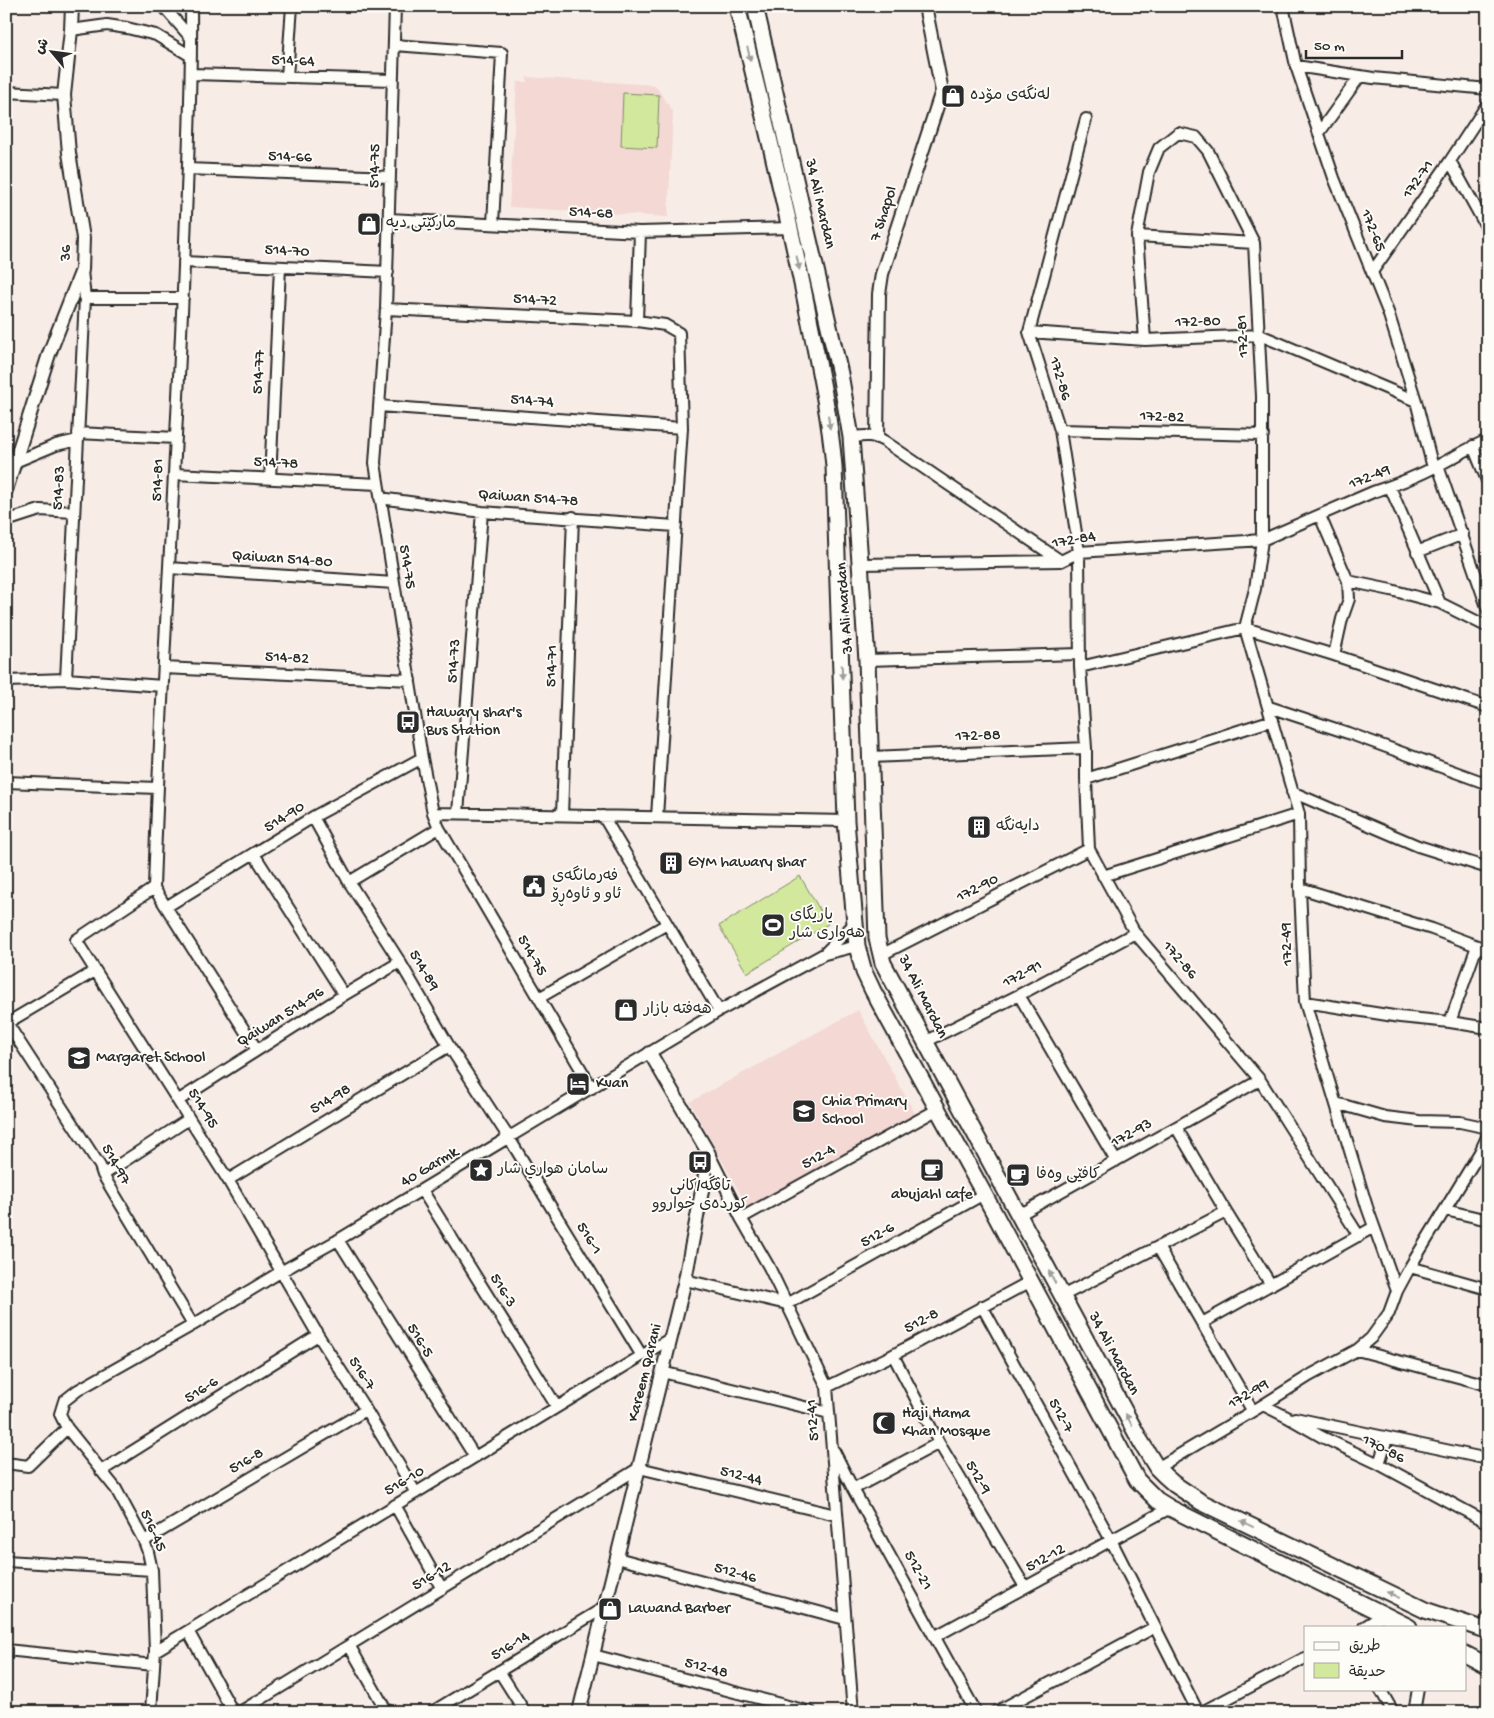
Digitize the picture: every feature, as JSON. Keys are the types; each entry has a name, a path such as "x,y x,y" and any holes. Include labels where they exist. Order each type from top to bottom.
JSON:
{"main road":[{"name":"34 Ali Mardan","path":"738,6 790,228 822,378 831,436 834,466 846,821 854,924 857,946 864,972 1031,1280 1131,1471 1145,1489 1170,1508 1407,1626"},
{"name":"34 Ali Mardan","path":"756,6 837,364 851,438 867,660 877,938 883,964 1141,1442 1157,1468 1174,1484 1201,1502 1425,1610 1486,1631"},
{"path":"844,731 869,730"},
{"path":"845,767 871,761"},
{"path":"1417,1626 1425,1610"},
{"path":"1466,1655 1488,1666"}],"street":[{"name":"36","path":"6,490 49,354 82,270 84,238 68,154 64,96 72,6"},
{"path":"163,6 191,38"},
{"name":"514-81","path":"154,888 157,788 183,298 192,74 191,6"},
{"path":"287,77 292,6"},
{"name":"514-75","path":"395,6 388,272 375,463 422,758 432,812 438,828 592,1088"},
{"name":"7 Shapol","path":"877,437 879,294 882,274 942,91 925,6"},
{"name":"172-65","path":"1283,6 1296,66 1318,133 1388,312 1435,467 1485,593 1488,610"},
{"path":"71,30 107,25 127,28 156,35 192,56"},
{"path":"394,45 502,53 492,224"},
{"path":"1296,66 1360,76 1488,89"},
{"name":"514-64","path":"192,74 393,80"},
{"path":"1318,133 1360,76"},
{"path":"6,92 64,96"},
{"name":"172-71","path":"1372,272 1488,103"},
{"path":"1029,332 1086,119"},
{"name":"172-81","path":"1137,236 1148,172 1159,148 1178,133 1196,137 1208,151 1254,243 1260,335 1263,435 1262,540 1255,589 1245,628"},
{"path":"1450,161 1488,230"},
{"name":"514-66","path":"188,169 390,176"},
{"name":"514-68","path":"389,219 640,232 790,228"},
{"path":"637,321 640,232"},
{"path":"1145,340 1137,236 1254,243"},
{"name":"514-70","path":"184,262 388,272"},
{"name":"514-77","path":"270,479 280,267"},
{"name":"514-83","path":"66,679 85,298 82,270"},
{"path":"85,298 183,298"},
{"name":"514-72","path":"386,310 637,321 665,325 679,333 682,428"},
{"name":"172-80","path":"1029,332 1145,340 1260,335 1416,401"},
{"name":"172-86","path":"1029,332 1060,430 1079,552 1080,667 1086,748 1089,849 1134,933 1260,1080 1359,1236"},
{"name":"514-74","path":"380,406 682,428"},
{"path":"657,817 682,428"},
{"name":"172-82","path":"1060,430 1263,435"},
{"path":"15,462 78,436 176,438"},
{"path":"851,438 877,437 1061,561"},
{"name":"172-49","path":"1262,540 1372,492 1390,487 1488,440"},
{"path":"1473,446 1488,483"},
{"name":"514-78","path":"174,474 378,484"},
{"path":"1390,487 1440,604"},
{"name":"Qaiwan 514-78","path":"380,498 482,512 573,517 675,526"},
{"path":"6,521 40,510 74,512"},
{"name":"514-73","path":"458,813 482,512"},
{"path":"1320,516 1348,581 1349,599 1342,619 1334,655"},
{"name":"514-71","path":"562,815 573,517"},
{"path":"1418,552 1463,534"},
{"name":"172-84","path":"861,564 1061,561 1079,552 1262,540"},
{"name":"Qaiwan 514-80","path":"169,568 394,582"},
{"path":"1348,581 1440,604 1488,626"},
{"path":"1080,667 1245,628 1334,655 1488,707"},
{"name":"172-49","path":"1245,628 1273,720 1298,814 1306,1002 1374,1226 1397,1291"},
{"path":"867,660 1080,654"},
{"name":"514-82","path":"164,668 410,680"},
{"path":"6,681 66,679 163,686"},
{"path":"1269,707 1348,733 1488,784"},
{"path":"1086,780 1273,720"},
{"name":"172-88","path":"871,761 1086,748"},
{"name":"514-90","path":"166,907 313,817 422,758"},
{"path":"6,782 157,788"},
{"path":"1292,792 1418,846 1488,868"},
{"path":"432,812 846,821"},
{"path":"1103,876 1298,814"},
{"path":"603,816 719,1011"},
{"name":"514-89","path":"313,817 349,882 509,1138"},
{"path":"349,882 438,828"},
{"name":"172-90","path":"881,955 1089,849"},
{"path":"254,854 344,995"},
{"path":"154,888 257,1050"},
{"name":"514-95","path":"154,888 76,940 228,1180 282,1271"},
{"path":"1300,888 1432,929 1488,950"},
{"path":"539,998 667,924"},
{"name":"40 Garmk","path":"824,954 854,924"},
{"name":"172-91","path":"925,1042 1019,995 1134,933"},
{"name":"40 Garmk","path":"60,1414 64,1401 78,1390 338,1240 719,1011 824,954 857,946"},
{"path":"1450,1022 1477,946"},
{"name":"Qaiwan 514-96","path":"178,1100 344,995 400,962"},
{"path":"6,1023 95,971"},
{"path":"1019,995 1116,1161"},
{"path":"1306,1002 1400,1017 1488,1028"},
{"name":"514-97","path":"6,1023 100,1166 193,1325"},
{"name":"514-98","path":"228,1180 450,1046"},
{"path":"650,1053 709,1154"},
{"name":"172-93","path":"1019,1215 1260,1080"},
{"path":"1336,1103 1385,1117 1419,1121 1460,1122 1488,1128"},
{"name":"512-4","path":"741,1218 938,1109"},
{"path":"104,1175 189,1119"},
{"path":"1176,1126 1271,1285"},
{"name":"172-99","path":"1157,1468 1252,1410 1263,1406 1309,1376 1358,1350 1379,1328 1389,1313 1397,1291 1410,1267 1484,1151 1488,1135"},
{"name":"516-1","path":"509,1138 642,1356"},
{"name":"512-41","path":"709,1154 741,1218 769,1267 826,1387 853,1712"},
{"name":"Kareem Qarani","path":"579,1712 685,1280 709,1154"},
{"name":"516-3","path":"422,1190 557,1407"},
{"name":"512-6","path":"787,1304 984,1194"},
{"path":"1445,1210 1488,1220"},
{"path":"1062,1296 1226,1212"},
{"path":"1202,1323 1374,1226"},
{"name":"516-5","path":"338,1240 475,1457"},
{"path":"1158,1247 1252,1410"},
{"path":"1410,1267 1488,1289"},
{"name":"516-7","path":"282,1271 318,1336 366,1410 416,1493"},
{"path":"685,1280 787,1304"},
{"name":"512-8","path":"826,1387 893,1355 1031,1280"},
{"name":"512-7","path":"982,1306 1112,1540 1200,1712"},
{"name":"516-6","path":"101,1471 318,1336"},
{"name":"516-10","path":"155,1651 671,1338"},
{"path":"1358,1350 1488,1385"},
{"name":"512-9","path":"893,1355 938,1443 1026,1588"},
{"path":"662,1372 829,1413"},
{"name":"170-86","path":"1263,1406 1379,1464 1488,1523"},
{"name":"516-8","path":"144,1540 366,1410"},
{"name":"516-45","path":"60,1414 67,1428 116,1489 144,1540 152,1570 155,1651 151,1712"},
{"path":"1287,1417 1488,1459"},
{"path":"6,1463 28,1466 67,1428"},
{"path":"1379,1464 1387,1438"},
{"path":"853,1489 938,1443"},
{"name":"512-21","path":"831,1446 976,1712"},
{"name":"512-44","path":"639,1468 836,1516"},
{"name":"516-12","path":"240,1712 639,1468"},
{"path":"395,1505 442,1589"},
{"name":"512-12","path":"936,1636 1170,1508"},
{"name":"512-46","path":"617,1558 845,1619"},
{"path":"6,1561 152,1570"},
{"name":"516-14","path":"432,1712 605,1607"},
{"path":"1366,1626 1385,1614"},
{"path":"1486,1631 1488,1615"},
{"path":"996,1712 1155,1627"},
{"path":"188,1631 233,1712"},
{"path":"349,1646 387,1712"},
{"path":"6,1650 154,1665"},
{"name":"512-48","path":"593,1655 811,1712"},
{"path":"1200,1712 1217,1708 1304,1659"},
{"path":"500,1671 525,1712"},
{"path":"1381,1690 1393,1712"},
{"path":"1413,1711 1418,1690"}],"shaded area":[{"path":"527,77 655,85 673,112 668,217 509,207 517,82 527,82"},
{"name":"Chia Primary School","path":"858,1010 918,1119 748,1208 690,1102"}],"green space":[{"path":"623,93 659,95 657,148 621,146"},
{"name":"یاریگای هەواری شار","path":"800,876 828,924 747,973 719,926"}],"place":[{"name":"لەنگەی مۆدە","path":"953,96"},
{"name":"مارکێتی دیە","path":"369,224"},
{"name":"Hawary shar's Bus Station","path":"408,722"},
{"name":"دایەنگە","path":"979,827"},
{"name":"GYM hawary shar","path":"671,863"},
{"name":"فەرمانگەی ئاو و ئاوەڕۆ","path":"534,886"},
{"name":"یاریگای هەواری شار","path":"773,925"},
{"name":"هەفتە بازار","path":"626,1010"},
{"name":"Margaret School","path":"79,1058"},
{"name":"Kvan","path":"578,1084"},
{"name":"Chia Primary School","path":"804,1111"},
{"name":"تاڤگە/کانی کوردەی خواروو","path":"700,1162"},
{"name":"سامان هواري شار","path":"481,1170"},
{"name":"abujahl cafe","path":"932,1170"},
{"name":"کافێی وەفا","path":"1018,1175"},
{"name":"Haji Hama Khan Mosque","path":"884,1423"},
{"name":"Lawand Barber","path":"610,1609"}]}
